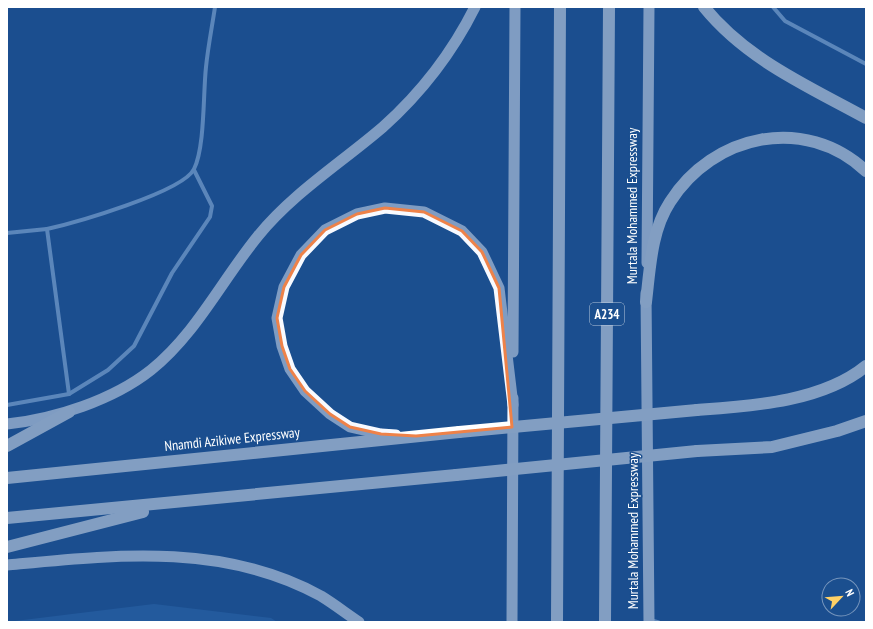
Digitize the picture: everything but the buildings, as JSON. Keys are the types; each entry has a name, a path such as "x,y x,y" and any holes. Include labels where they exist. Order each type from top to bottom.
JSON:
{"highway":[{"path":"7,446 69,412 100,399 150,370 176,346 258,235 292,200 383,127 417,93 441,65 461,34 475,7"},
{"path":"512,622 514,7"},
{"path":"557,622 560,7"},
{"name":"Murtala Mohammed Expressway","path":"605,622 609,7"},
{"name":"Murtala Mohammed Expressway","path":"649,7 646,302 652,621"},
{"path":"704,7 738,43 766,63 866,118"},
{"path":"646,302 650,263 657,232 669,203 690,176 717,154 748,142 763,139 778,137 806,139 855,160 866,171"},
{"path":"416,436 381,434 350,427 330,414 305,391 290,369 282,346 277,318 284,287 301,255 325,230 357,214 385,208 424,212 462,230 482,252 499,288 512,405"},
{"name":"Nnamdi Azikiwe Expressway","path":"7,478 416,436 762,405 801,396 831,386 858,373 866,366"},
{"path":"7,424 69,412"},
{"path":"7,518 697,451 772,446 837,431 866,421"},
{"path":"7,547 183,502"},
{"path":"7,565 140,555 191,557 236,564 283,579 322,596 359,622"}],"street":[{"path":"7,233 47,229 81,221 165,190 188,176 194,170 200,148 206,65 215,7"},
{"path":"773,7 785,20 866,64"},
{"path":"7,405 69,394 108,370 134,346 172,273 210,217 212,206 194,170"},
{"path":"47,229 69,394"}],"highlighted area":[{"path":"385,208 424,212 462,231 482,252 499,288 512,427 416,436 381,434 350,427 330,414 305,391 290,369 282,346 277,318 284,287 301,255 325,230 357,214"}],"shaded area":[{"path":"154,604 271,618 277,622 7,622"}]}
